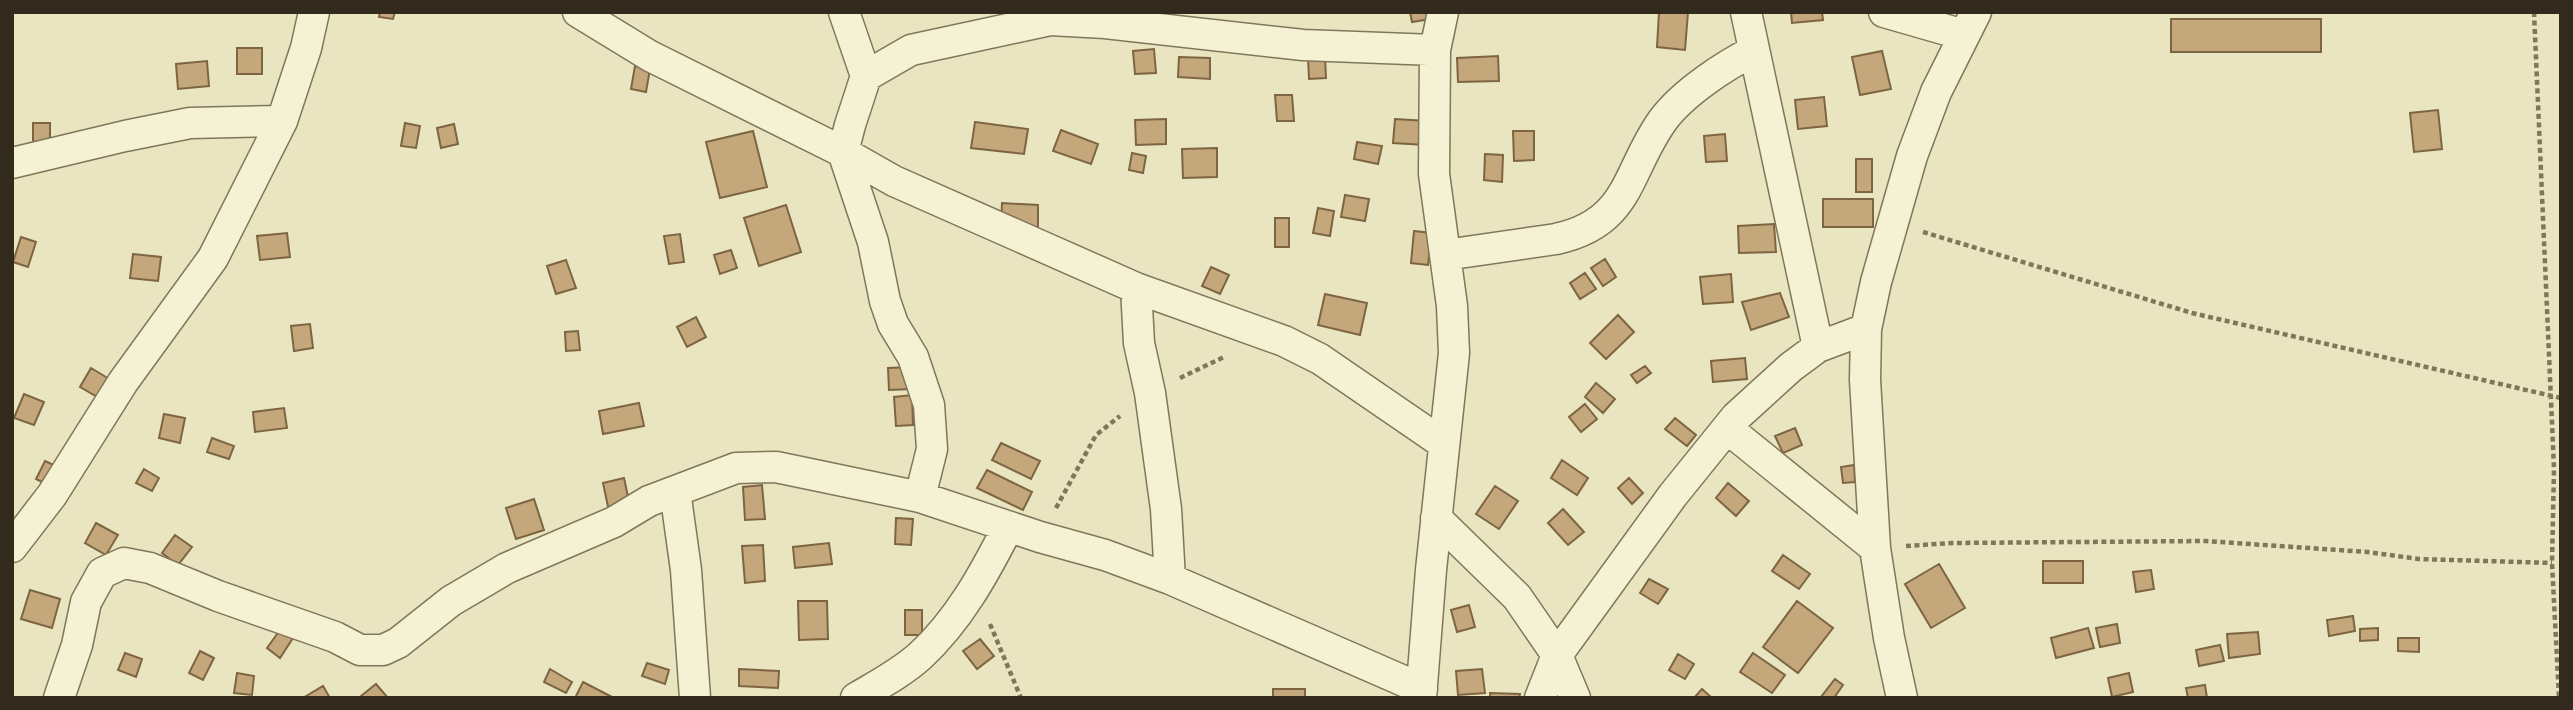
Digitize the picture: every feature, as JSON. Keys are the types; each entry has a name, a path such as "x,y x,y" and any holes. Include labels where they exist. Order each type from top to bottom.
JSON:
{"street":[{"path":"12,547 52,495 123,382 213,258 282,121 306,48 314,12"},
{"path":"578,12 650,56 844,152 894,181 1136,288 1284,341 1320,359 1444,444"},
{"path":"844,12 866,76 849,125 844,152 873,242 889,313 914,357 929,405 932,449 920,497"},
{"path":"60,698 86,602 102,573 124,563 150,568 218,596 335,637 360,650 383,650 398,643 451,601 507,568 602,527 649,501 736,468 776,467 920,497 1008,527 1105,555 1170,579 1422,693 1436,518 1454,353 1452,306 1434,174 1436,50 1443,12"},
{"path":"1746,12 1818,347"},
{"path":"1884,12 1970,23 1936,92 1912,156 1876,282 1866,329 1865,380 1875,548 1889,638 1902,698"},
{"path":"866,76 911,50 1050,20 1105,23 1303,45 1436,50"},
{"path":"1445,255 1571,236 1597,224 1615,207 1665,118 1699,86 1754,51"},
{"path":"12,163 190,123 282,121"},
{"path":"1136,288 1139,343 1150,393 1166,509 1170,579"},
{"path":"1540,698 1557,655 1673,495 1736,417 1818,347 1866,329"},
{"path":"1728,429 1875,548"},
{"path":"675,491 686,570 695,698"},
{"path":"1436,518 1517,597 1557,655 1575,698"},
{"path":"856,698 895,675 920,656 963,607 1008,527"}],"path":[{"path":"2534,12 2552,397 2552,563 2559,698"},
{"path":"1892,222 2192,313 2561,398"},
{"path":"1875,548 1952,543 2206,541 2367,552 2419,559 2552,563"},
{"path":"976,587 1021,698"}],"building":[{"path":"380,12 395,12 393,19 379,17"},
{"path":"1410,12 1436,12 1437,18 1412,22"},
{"path":"1659,12 1688,12 1685,50 1657,47"},
{"path":"1791,12 1822,12 1823,20 1792,23"},
{"path":"2171,19 2321,19 2321,52 2171,52"},
{"path":"237,48 262,48 262,74 237,74"},
{"path":"1154,49 1156,73 1135,74 1133,51"},
{"path":"1882,51 1891,89 1860,95 1852,57"},
{"path":"1498,56 1499,81 1458,82 1457,58"},
{"path":"1179,57 1210,58 1210,79 1178,77"},
{"path":"1325,57 1326,78 1309,79 1308,58"},
{"path":"207,61 209,86 178,89 176,64"},
{"path":"635,66 650,69 646,92 631,89"},
{"path":"1275,95 1292,95 1294,121 1277,121"},
{"path":"1824,97 1827,126 1798,129 1795,100"},
{"path":"2438,110 2442,149 2414,152 2410,113"},
{"path":"1166,119 1166,144 1136,145 1135,120"},
{"path":"1395,119 1427,121 1425,145 1393,143"},
{"path":"975,122 1028,129 1024,154 971,148"},
{"path":"33,123 50,123 50,147 33,147"},
{"path":"405,123 420,126 416,148 401,146"},
{"path":"454,124 458,144 441,148 437,128"},
{"path":"1061,130 1098,144 1091,164 1053,151"},
{"path":"753,131 767,187 720,198 706,142"},
{"path":"1513,131 1534,131 1534,160 1514,161"},
{"path":"1725,134 1727,161 1706,162 1704,136"},
{"path":"1357,142 1382,146 1378,164 1354,159"},
{"path":"1217,148 1217,177 1183,178 1182,149"},
{"path":"1132,153 1146,156 1143,173 1129,170"},
{"path":"1485,154 1503,155 1502,182 1484,180"},
{"path":"1856,159 1872,159 1872,192 1856,192"},
{"path":"1345,195 1369,199 1365,221 1341,217"},
{"path":"1823,199 1873,199 1873,227 1823,227"},
{"path":"1002,203 1038,205 1038,227 1001,226"},
{"path":"786,205 801,252 759,266 744,218"},
{"path":"1318,208 1334,211 1330,236 1313,233"},
{"path":"1275,218 1289,218 1289,247 1275,247"},
{"path":"1774,224 1776,252 1739,253 1738,226"},
{"path":"1414,231 1432,233 1428,265 1411,263"},
{"path":"287,233 290,257 260,260 257,236"},
{"path":"680,234 684,262 669,264 664,236"},
{"path":"21,237 36,242 28,267 13,262"},
{"path":"731,250 737,268 720,274 714,255"},
{"path":"133,254 161,257 158,281 130,278"},
{"path":"1605,259 1616,277 1603,286 1591,268"},
{"path":"566,260 576,288 556,294 547,266"},
{"path":"1211,267 1229,275 1220,294 1202,286"},
{"path":"1585,273 1596,289 1580,299 1570,283"},
{"path":"1731,274 1733,302 1703,304 1700,277"},
{"path":"1780,293 1789,317 1751,330 1742,302"},
{"path":"1325,294 1367,303 1360,335 1318,325"},
{"path":"1618,315 1634,332 1606,359 1590,343"},
{"path":"696,317 706,337 687,347 677,327"},
{"path":"310,324 313,348 294,351 291,326"},
{"path":"578,331 580,350 566,351 565,332"},
{"path":"1745,358 1747,379 1713,382 1711,361"},
{"path":"1645,366 1651,373 1637,383 1631,375"},
{"path":"911,367 912,389 889,390 888,368"},
{"path":"91,368 111,380 101,399 80,387"},
{"path":"1596,383 1615,399 1603,413 1585,397"},
{"path":"24,394 44,402 34,425 14,418"},
{"path":"912,395 913,425 896,426 894,397"},
{"path":"639,403 644,426 603,434 599,411"},
{"path":"1585,404 1597,419 1581,432 1569,417"},
{"path":"284,408 287,428 255,432 253,412"},
{"path":"164,414 185,418 180,443 159,438"},
{"path":"1675,418 1696,435 1687,446 1665,429"},
{"path":"1795,428 1802,445 1783,453 1775,436"},
{"path":"212,438 234,446 229,459 207,452"},
{"path":"1001,443 1040,461 1031,479 992,460"},
{"path":"1562,460 1588,478 1577,495 1551,478"},
{"path":"45,461 60,468 52,487 36,479"},
{"path":"1854,465 1855,482 1843,483 1841,467"},
{"path":"144,469 159,478 152,491 136,483"},
{"path":"987,470 1032,492 1023,510 977,488"},
{"path":"624,478 631,511 610,516 603,483"},
{"path":"1629,478 1643,493 1632,504 1618,488"},
{"path":"1728,483 1749,501 1736,516 1716,498"},
{"path":"762,485 765,519 745,520 743,487"},
{"path":"1495,486 1518,501 1499,529 1476,514"},
{"path":"534,499 544,530 516,539 506,508"},
{"path":"1563,509 1584,532 1568,545 1548,523"},
{"path":"896,518 913,519 911,545 895,544"},
{"path":"96,523 118,535 106,555 85,543"},
{"path":"175,535 192,547 178,565 162,553"},
{"path":"829,543 832,564 795,568 793,547"},
{"path":"763,545 765,581 745,583 742,546"},
{"path":"1783,555 1810,574 1799,589 1772,571"},
{"path":"2043,561 2083,561 2083,583 2043,583"},
{"path":"1939,564 1965,608 1931,628 1905,584"},
{"path":"2151,570 2154,589 2136,592 2133,572"},
{"path":"1649,579 1668,589 1658,604 1640,593"},
{"path":"30,590 60,599 52,628 21,619"},
{"path":"798,601 827,601 828,639 799,640"},
{"path":"1797,601 1833,628 1798,673 1763,647"},
{"path":"1469,605 1475,627 1457,632 1451,610"},
{"path":"905,610 922,610 922,635 905,635"},
{"path":"2353,616 2355,631 2329,636 2327,620"},
{"path":"2117,624 2120,643 2100,647 2096,628"},
{"path":"2088,628 2094,648 2056,658 2051,638"},
{"path":"2378,628 2378,640 2360,641 2360,629"},
{"path":"280,630 293,638 280,658 267,648"},
{"path":"2258,632 2260,654 2229,658 2227,634"},
{"path":"2398,638 2419,638 2419,652 2398,651"},
{"path":"980,639 994,656 977,669 963,651"},
{"path":"2220,645 2224,661 2199,666 2196,650"},
{"path":"200,651 214,658 203,680 189,673"},
{"path":"125,653 142,659 136,677 118,670"},
{"path":"1753,653 1785,675 1772,693 1740,672"},
{"path":"1678,654 1694,664 1685,679 1669,670"},
{"path":"647,663 669,670 665,684 642,676"},
{"path":"550,669 572,682 566,693 544,682"},
{"path":"739,669 779,671 778,688 739,686"},
{"path":"1482,669 1485,693 1458,695 1456,671"},
{"path":"237,673 254,676 252,695 234,693"},
{"path":"2129,673 2133,692 2112,697 2108,678"},
{"path":"1835,679 1843,685 1834,698 1821,697"},
{"path":"583,682 614,698 575,698"},
{"path":"376,684 388,698 361,696"},
{"path":"2205,685 2207,698 2188,698 2186,688"},
{"path":"323,686 330,698 303,698"},
{"path":"1273,689 1305,689 1305,698 1273,698"},
{"path":"1702,689 1712,698 1694,698"},
{"path":"1490,693 1520,694 1519,698 1490,698"}]}
